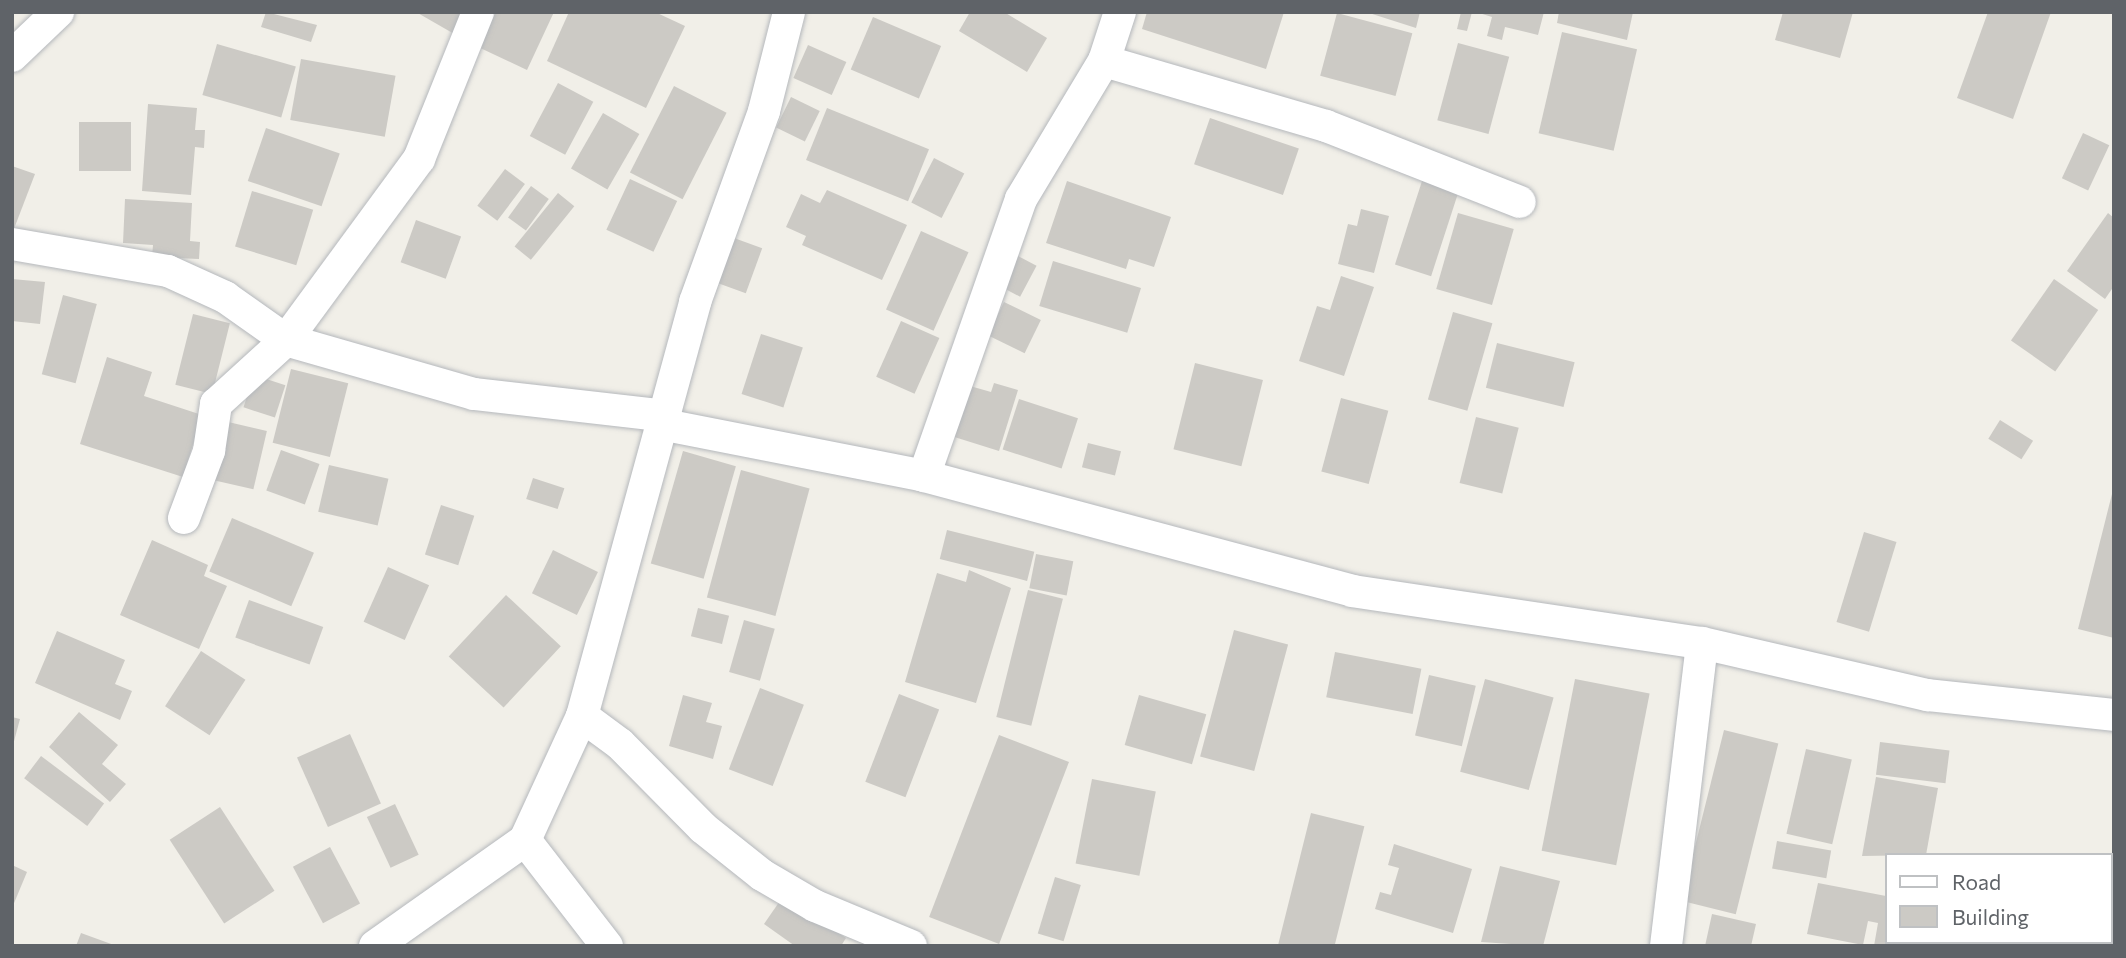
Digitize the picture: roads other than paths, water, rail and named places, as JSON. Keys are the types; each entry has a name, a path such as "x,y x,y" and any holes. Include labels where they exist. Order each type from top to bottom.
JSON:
{"street":[{"path":"12,56 58,12"},
{"path":"184,518 209,451 216,404 286,340 419,159 478,12"},
{"path":"375,946 525,840 582,716 629,527 666,421 695,302 764,111 789,12"},
{"path":"924,476 1021,199 1104,61 1119,12"},
{"path":"1104,61 1326,126 1520,202"},
{"path":"12,244 167,271 225,297 286,340 474,394 666,421 924,476 1352,591 1702,643 1928,695 2114,715"},
{"path":"1666,946 1702,643"},
{"path":"582,716 620,744 703,828 762,875 815,906 911,946"},
{"path":"525,840 607,946"}]}
